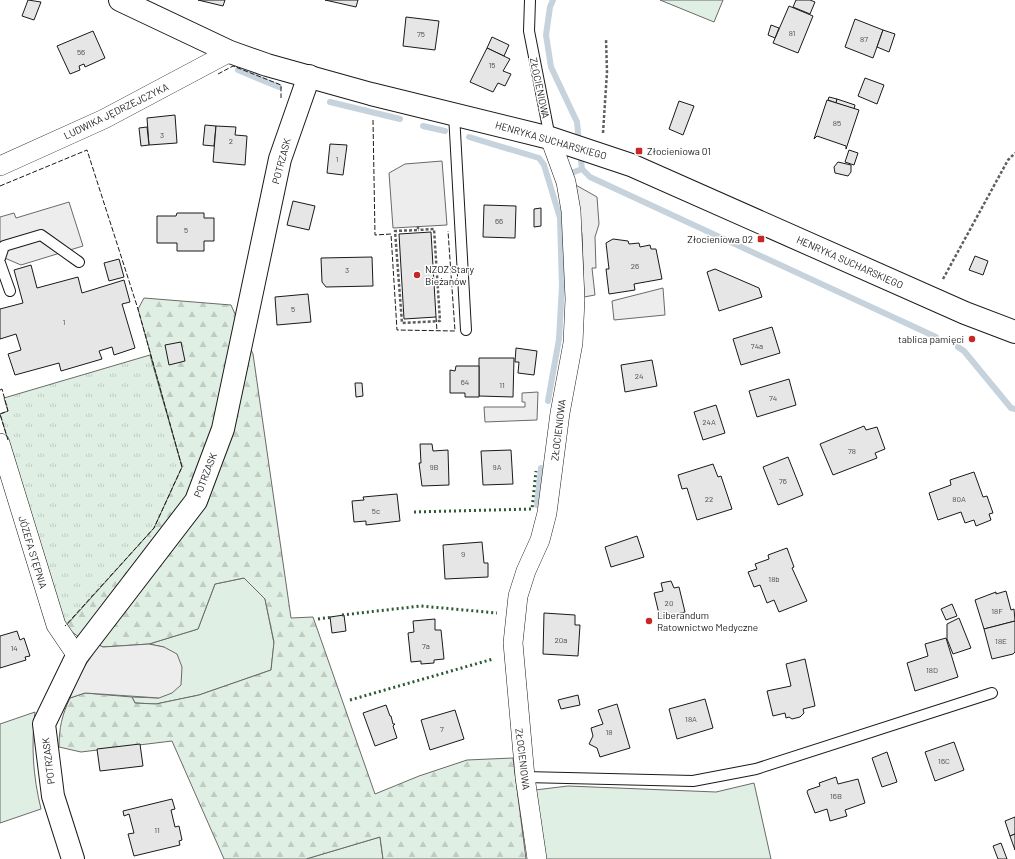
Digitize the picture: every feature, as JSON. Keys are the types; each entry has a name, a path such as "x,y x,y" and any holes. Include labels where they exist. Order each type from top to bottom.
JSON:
{"street":[{"name":"HENRYKA SUCHARSKIEGO","path":"120,0 230,52 309,76 558,140 598,153 697,193 932,299 1015,332"},
{"name":"LUDWIKA JĘDRZEJCZYKA","path":"0,166 104,119 230,52"},
{"name":"POTRZASK","path":"73,859 53,796 44,724 77,656 196,501 223,429 280,159 309,76"},
{"name":"ZŁOCIENIOWA","path":"537,859 525,777 513,643 514,626 521,583 540,540 549,505 560,413 572,349 574,314 571,211 558,140"},
{"name":"JÓZEFA STĘPNIA","path":"0,443 56,625 77,656"}],"lane":[{"name":"ZŁOCIENIOWA","path":"530,0 529,31 558,140"},
{"path":"454,114 466,330"},
{"path":"0,258 4,246 41,235 79,262"},
{"path":"0,263 10,291"},
{"path":"525,777 693,781 756,769 992,694"}],"path":[{"path":"598,153 607,72 606,39"},
{"path":"932,299 1008,160 1015,154"},
{"path":"418,228 434,229 440,321 402,323 395,231 418,228"}],"green space":[{"path":"660,0 723,0 714,22"},
{"path":"144,298 231,305 253,354 291,618 313,617 375,794 419,776 467,760 513,758 526,859 383,859 380,837 306,859 224,859 172,741 81,752 59,747 62,722 70,698 85,693 132,697 135,703 156,704 199,695 271,670 274,642 265,599 244,578 215,584 198,629 149,644 103,647 79,637 65,627 182,467 138,309"},
{"path":"150,355 182,467 154,528 65,627 0,414 8,411 4,398"},
{"path":"244,578 265,599 274,643 271,670 199,695 156,704 135,703 132,697 159,698 164,647 149,644 198,629 215,584"},
{"path":"35,712 33,737 34,761 36,785 41,809 0,823 0,724"},
{"path":"754,783 771,859 546,859 535,790 568,786 716,792"},
{"path":"380,837 383,859 306,859"}],"shaded area":[{"path":"442,161 447,225 393,228 389,173 405,164"},
{"path":"574,184 597,197 599,224 595,237 596,268 592,268 595,295 584,297 582,234"},
{"path":"69,202 83,246 21,265 0,256 0,217 14,213 16,218"},
{"path":"663,288 665,315 614,320 612,301"},
{"path":"538,392 537,420 485,422 484,407 525,407 525,402 522,402 522,393"},
{"path":"149,644 164,647 177,654 182,667 181,685 172,693 159,698 85,693 70,698 78,676 99,645 103,647"}],"building":[{"path":"28,0 41,2 34,20 22,16"},
{"path":"198,0 225,0 223,6"},
{"path":"325,0 358,0 356,7"},
{"path":"796,0 810,0 815,2 810,14 793,7"},
{"path":"789,6 813,16 798,53 773,43"},
{"path":"406,17 439,21 435,50 403,46"},
{"path":"855,19 883,30 873,58 845,47"},
{"path":"771,25 779,28 775,38 768,35"},
{"path":"883,30 895,34 889,52 877,47"},
{"path":"93,31 105,58 85,67 84,64 79,66 80,70 70,74 57,46"},
{"path":"492,37 509,45 504,56 487,48"},
{"path":"487,48 510,59 503,71 511,74 505,86 498,83 493,92 470,82"},
{"path":"865,78 884,85 877,104 858,96"},
{"path":"829,97 837,99 836,103 828,100"},
{"path":"837,99 855,105 854,109 836,103"},
{"path":"827,100 859,110 846,149 846,146 817,136 814,139"},
{"path":"679,101 694,106 683,135 669,129"},
{"path":"175,115 177,143 149,145 147,118"},
{"path":"205,125 216,126 214,146 203,145"},
{"path":"216,126 236,127 235,135 247,136 245,165 213,162"},
{"path":"147,127 149,145 141,146 139,128"},
{"path":"330,144 347,145 343,175 327,173"},
{"path":"849,150 858,153 854,165 845,162"},
{"path":"838,162 851,165 851,172 848,176 835,173 834,167"},
{"path":"293,201 315,206 309,230 287,225"},
{"path":"484,205 516,206 515,238 483,237"},
{"path":"541,208 541,226 534,227 534,209"},
{"path":"177,213 204,213 204,218 214,218 214,241 204,241 204,251 177,251 177,243 157,243 157,216 176,216"},
{"name":"NZOZ Stary Bieżanów","path":"431,232 436,317 404,319 399,234"},
{"path":"613,239 628,241 629,244 639,243 640,247 650,245 651,249 656,249 662,279 634,284 635,290 609,294 606,269 609,269 606,243"},
{"path":"975,256 988,261 983,275 969,270"},
{"path":"372,257 373,286 326,287 322,282 321,258"},
{"path":"119,259 124,277 109,281 104,263"},
{"path":"31,265 37,288 78,277 82,293 124,280 130,302 122,304 135,348 114,355 112,347 99,351 102,359 61,371 59,363 15,375 8,354 21,350 16,334 0,339 0,309 23,303 14,270"},
{"path":"715,269 759,288 762,297 719,311 707,272"},
{"path":"308,294 311,322 277,325 275,297"},
{"path":"772,327 780,353 741,365 733,339"},
{"path":"181,342 185,361 169,365 165,345"},
{"path":"516,348 537,351 534,375 518,373 519,362 515,362"},
{"path":"479,358 514,358 513,397 479,396"},
{"path":"652,360 657,386 625,392 621,365"},
{"path":"456,366 479,366 479,397 465,397 465,393 450,393 450,370 455,371"},
{"path":"789,379 796,405 757,417 749,391"},
{"path":"355,383 362,383 363,396 356,397"},
{"path":"716,405 725,433 703,440 694,412"},
{"path":"864,426 866,430 877,427 885,449 875,453 877,458 833,475 820,444"},
{"path":"420,444 432,444 433,451 448,450 449,485 422,486 419,463 421,463"},
{"path":"511,450 513,484 483,485 481,451"},
{"path":"788,457 803,495 778,505 763,467"},
{"path":"713,464 718,477 721,476 732,509 697,520 687,488 682,489 678,475"},
{"path":"974,472 983,497 987,496 993,513 989,514 991,520 976,526 974,520 965,523 961,512 938,520 929,493 951,485 950,480"},
{"path":"397,494 400,521 366,525 366,521 354,522 352,501 364,500 363,497"},
{"path":"637,536 644,557 611,567 605,547"},
{"path":"482,542 484,563 488,563 488,577 445,579 443,545"},
{"path":"787,548 794,567 792,568 807,601 779,612 774,600 767,603 760,585 754,587 748,572 757,569 755,564 769,559 768,555"},
{"path":"671,581 674,588 679,587 685,612 660,618 654,593 663,591 661,583"},
{"path":"1006,591 1011,610 1014,609 1015,621 984,629 975,600 996,592 996,594"},
{"path":"952,604 957,616 946,620 941,609"},
{"path":"544,613 575,615 575,625 580,625 578,656 543,654"},
{"path":"344,615 346,631 332,633 330,617"},
{"path":"959,618 971,648 953,654 947,639 947,624"},
{"path":"435,619 435,630 441,630 444,659 434,660 434,663 421,664 421,661 411,662 408,633 414,632 413,621"},
{"path":"1015,621 1015,652 1013,654 992,659 984,629"},
{"path":"17,631 20,640 24,638 30,656 25,657 26,660 0,668 0,636"},
{"path":"946,638 958,677 915,691 907,663 928,656 925,644"},
{"path":"805,659 815,706 803,709 804,713 800,717 792,719 789,717 786,718 785,713 773,716 767,691 791,686 786,664"},
{"path":"578,695 580,705 561,709 558,700"},
{"path":"705,699 713,728 677,739 669,709"},
{"path":"617,704 630,748 600,757 597,748 589,744 593,736 591,728 603,724 598,710"},
{"path":"386,705 393,724 395,724 393,726 397,738 375,746 363,713"},
{"path":"455,710 464,739 430,750 421,720"},
{"path":"954,742 964,770 935,781 925,752"},
{"path":"140,744 143,766 100,771 97,749"},
{"path":"887,752 897,782 882,787 872,758"},
{"path":"836,777 838,784 858,779 865,803 845,810 847,816 830,821 827,809 815,813 807,792 808,790 820,786 819,783"},
{"path":"172,799 175,809 171,810 175,827 179,826 182,840 179,841 180,845 134,856 128,834 134,833 129,814 124,816 123,811"},
{"path":"1015,817 1015,834 1010,836 1005,821"},
{"path":"1015,834 1015,850 1010,836"},
{"path":"1001,843 1007,859 998,859 993,846"}],"waterway":[{"path":"553,0 550,7 546,35 551,67 577,122 579,143"},
{"path":"238,70 279,87"},
{"path":"330,102 400,119"},
{"path":"423,126 445,131"},
{"path":"469,137 539,158 544,165 560,218 562,286 559,339 548,401"},
{"path":"580,152 582,169 590,177 936,337"},
{"path":"568,172 574,172 582,169"},
{"path":"958,347 964,351 1011,408 1015,409"},
{"path":"537,505 541,468"}],"hedge":[{"path":"414,512 532,509 536,471"},
{"path":"342,615 421,606 497,613"},
{"path":"318,619 333,617"},
{"path":"350,700 493,659"}],"fence":[{"path":"218,74 233,66 281,85 281,98"},
{"path":"373,120 375,235 391,234 397,330 455,331 448,231"},
{"path":"0,186 87,150 138,309 182,467 154,528 65,626"},
{"path":"436,317 437,331"},
{"path":"0,390 2,389 8,411 0,414 8,440"}],"place":[{"name":"Złocieniowa 01","path":"639,151"},
{"name":"Złocieniowa 02","path":"761,239"},
{"name":"NZOZ Stary Bieżanów","path":"417,275"},
{"name":"tablica pamięci","path":"972,339"},
{"name":"Liberandum Ratownictwo Medyczne","path":"649,621"}]}
